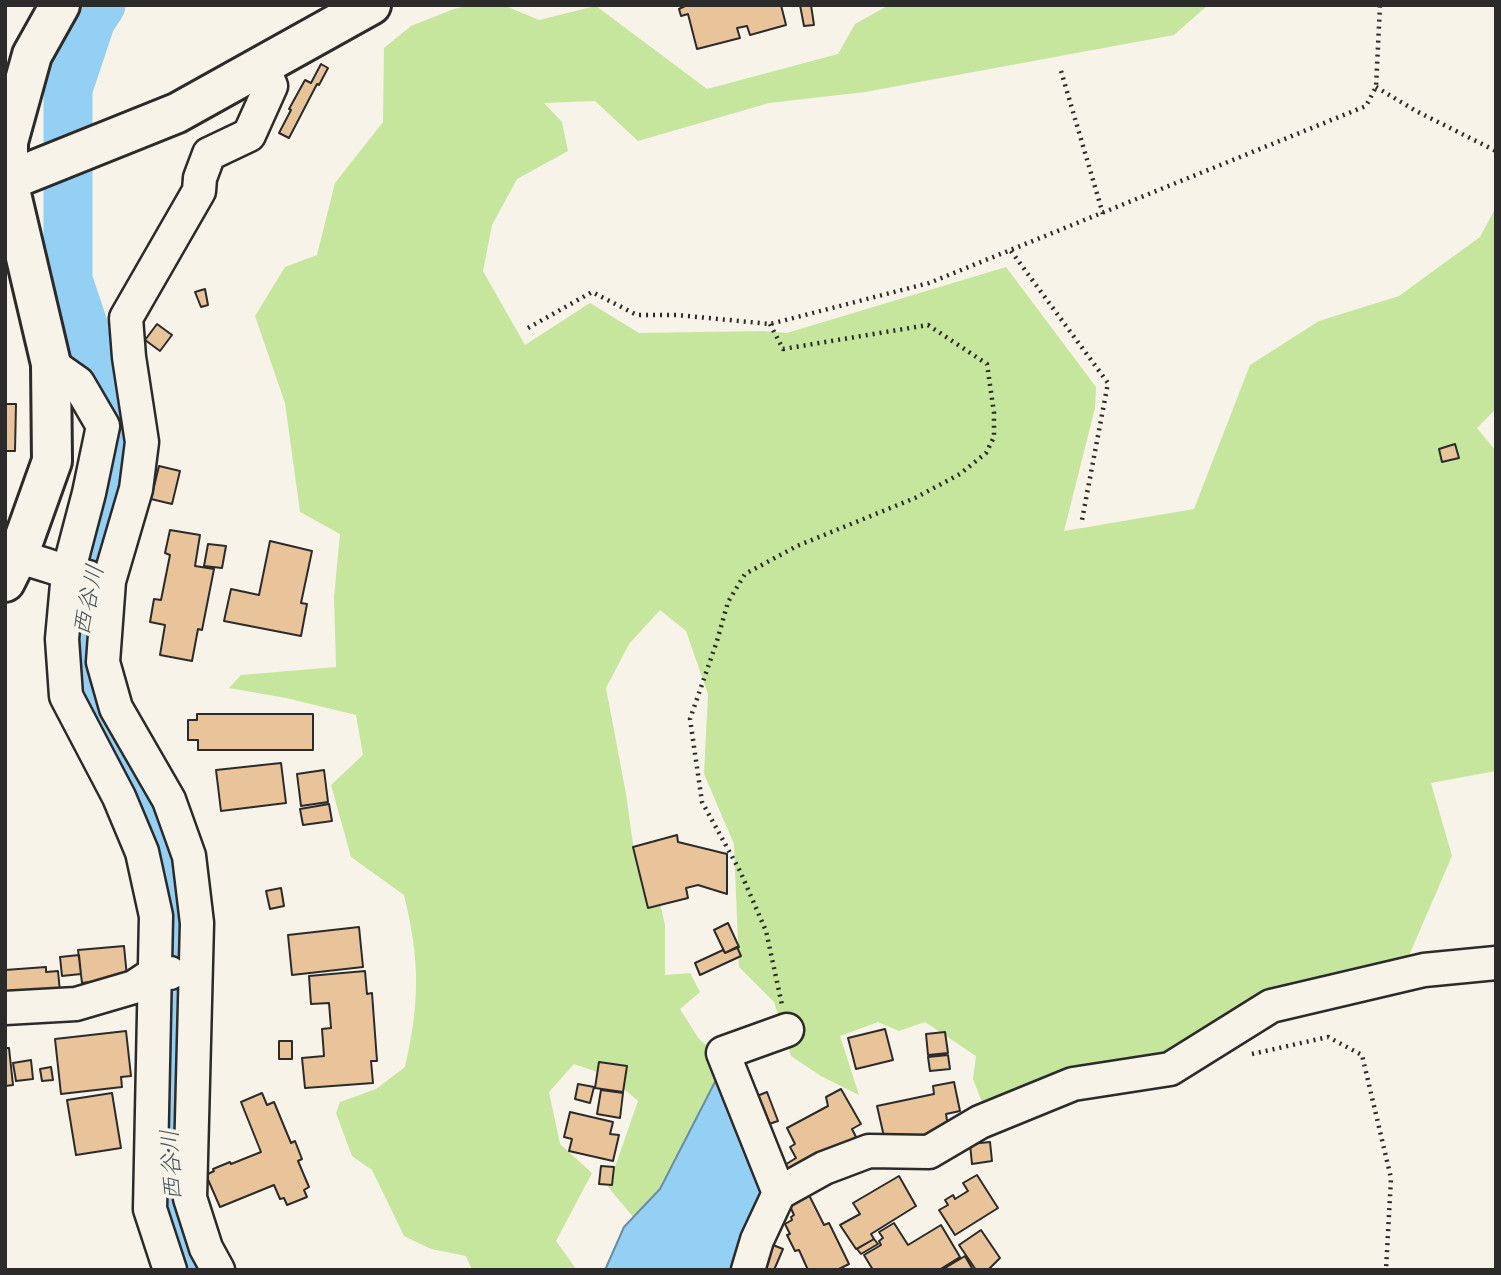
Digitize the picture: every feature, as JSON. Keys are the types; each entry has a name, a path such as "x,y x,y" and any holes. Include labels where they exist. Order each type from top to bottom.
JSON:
{"main road":[{"path":"9,564 52,461 51,364 7,182 8,142 32,55 60,5"},
{"path":"7,182 177,113 371,5"}],"street":[{"path":"218,1270 206,1248 190,1198 197,923 189,856 169,800 116,708 103,663 109,581 136,489 142,442 129,357 127,318 200,191 200,178 209,154 250,135 271,86 262,65"},
{"path":"51,364 78,383 103,425 68,573 62,639 66,696 119,797 142,852 156,916 149,1209 170,1270"},
{"path":"9,564 109,581"},
{"path":"119,797 153,775"},
{"path":"748,1270 757,1240 779,1194 824,1168 869,1151 929,1152 981,1122 1073,1084 1170,1069 1271,1006 1424,970 1496,963"},
{"path":"5,1008 76,1004 134,987 155,973 196,974"},
{"path":"779,1194 723,1053 787,1030"}],"path":[{"path":"528,328 592,292 637,315 677,315 770,324 929,283 1366,106 1377,87 1380,5"},
{"path":"1061,71 1103,214"},
{"path":"1377,87 1416,111 1496,151"},
{"path":"1011,251 1108,383 1083,520"},
{"path":"770,324 783,349 928,325 987,363 994,413 994,437 986,453 960,474 915,498 797,546 745,574 728,602 690,719 702,802 740,871 766,931 787,1030"},
{"path":"1248,1055 1328,1037 1362,1055 1391,1178 1386,1270"}],"green space":[{"path":"470,5 503,5 539,20 596,6 707,89 838,54 855,24 889,5 1208,5 1174,35 865,92 769,103 638,141 595,101 544,103 562,122 568,151 517,179 492,225 483,271 525,345 590,303 639,333 787,333 1006,267 1096,387 1095,408 1064,531 1194,509 1250,365 1319,321 1399,296 1480,237 1496,207 1496,409 1477,428 1496,451 1496,771 1431,783 1452,856 1407,960 1229,1010 1166,1060 986,1112 973,1079 976,1056 925,1022 899,1031 878,1022 840,1036 859,1095 821,1076 791,1056 774,1002 739,967 734,844 704,774 708,694 686,631 660,610 629,644 606,688 633,844 657,890 665,925 665,975 690,973 700,992 680,1009 699,1039 715,1052 717,1078 660,1189 634,1218 608,1187 638,1101 609,1076 574,1064 549,1092 560,1144 592,1173 556,1241 577,1270 472,1270 466,1256 431,1249 404,1236 372,1170 352,1156 336,1113 340,1102 376,1089 405,1067 415,1001 413,940 404,895 351,857 331,785 363,755 356,715 229,688 241,675 336,667 334,597 340,534 300,512 285,403 255,316 285,267 317,255 335,183 383,122 384,48 411,26"}],"water":[{"path":"717,1078 770,1191 734,1270 605,1270 624,1227 660,1189"}],"building":[{"path":"687,5 781,5 786,25 750,35 747,26 737,28 740,38 697,49 688,14 681,16 679,9"},
{"path":"800,5 811,5 814,25 804,26"},
{"path":"321,64 328,68 289,138 279,133 305,80 311,83"},
{"path":"205,289 208,305 201,307 195,292"},
{"path":"157,324 172,335 160,351 145,340"},
{"path":"5,404 16,404 15,451 5,451"},
{"path":"1455,444 1459,458 1442,462 1439,449"},
{"path":"159,466 180,471 172,504 151,499"},
{"path":"170,530 200,535 195,566 214,569 202,630 198,629 192,661 160,655 165,625 150,622 154,599 161,600 170,555 165,553"},
{"path":"270,541 312,551 301,603 307,604 301,636 224,621 231,589 259,595"},
{"path":"208,544 226,546 222,568 204,566"},
{"path":"197,714 313,714 313,750 198,750 198,740 188,740 188,720 197,720"},
{"path":"281,763 286,803 221,811 216,770"},
{"path":"324,770 328,802 301,806 297,774"},
{"path":"329,804 332,821 303,825 300,809"},
{"path":"677,835 678,842 727,854 727,894 698,885 686,888 688,898 648,908 633,847"},
{"path":"281,888 284,906 270,909 266,891"},
{"path":"728,923 739,947 725,953 714,930"},
{"path":"359,927 363,967 292,975 288,935"},
{"path":"124,946 127,977 82,983 78,950"},
{"path":"737,947 741,956 700,975 695,963 723,950 725,953"},
{"path":"79,955 81,974 62,976 60,957"},
{"path":"46,967 46,972 58,971 60,992 5,1003 5,970"},
{"path":"365,971 367,994 372,993 377,1061 371,1061 373,1083 305,1088 302,1058 324,1056 322,1029 331,1028 329,1003 311,1004 309,976"},
{"path":"885,1029 893,1060 856,1069 848,1038"},
{"path":"126,1031 131,1076 121,1077 122,1087 61,1094 55,1039"},
{"path":"945,1032 948,1053 928,1055 926,1034"},
{"path":"279,1041 292,1041 292,1059 279,1059"},
{"path":"5,1048 9,1048 13,1085 5,1086"},
{"path":"948,1055 950,1069 930,1071 928,1057"},
{"path":"31,1060 33,1079 16,1081 13,1063"},
{"path":"599,1062 627,1066 623,1092 595,1088"},
{"path":"51,1067 53,1080 42,1081 40,1069"},
{"path":"954,1082 960,1111 946,1114 949,1133 885,1141 877,1106 934,1094 933,1086"},
{"path":"578,1084 594,1087 590,1103 575,1099"},
{"path":"841,1089 861,1124 852,1129 856,1137 847,1142 848,1146 785,1177 780,1168 796,1158 790,1147 795,1144 787,1128 828,1106 826,1097"},
{"path":"601,1090 623,1093 620,1118 597,1114"},
{"path":"767,1092 778,1121 763,1126 752,1098"},
{"path":"112,1093 121,1148 76,1155 67,1100"},
{"path":"262,1093 267,1105 274,1102 291,1143 295,1141 302,1159 298,1161 309,1187 304,1190 307,1197 287,1205 284,1198 280,1199 274,1185 220,1207 206,1175 214,1171 213,1169 261,1152 241,1102"},
{"path":"570,1112 613,1122 610,1134 619,1135 613,1161 569,1151 572,1139 564,1137"},
{"path":"990,1142 992,1161 972,1164 970,1144"},
{"path":"601,1166 614,1167 612,1185 599,1184"},
{"path":"977,1175 998,1208 955,1235 939,1210 948,1205 945,1200 953,1195 955,1199 968,1191 963,1183"},
{"path":"899,1176 916,1206 871,1234 874,1239 856,1249 840,1225 860,1214 853,1203"},
{"path":"809,1195 824,1225 829,1223 849,1264 837,1270 808,1270 799,1250 795,1251 787,1235 790,1234 785,1224 792,1220 794,1215 789,1204"},
{"path":"894,1223 908,1245 941,1225 960,1257 939,1270 873,1270 864,1255 881,1245 879,1241 883,1238 879,1232"},
{"path":"981,1230 1000,1258 988,1270 976,1270 959,1245"},
{"path":"874,1239 878,1244 861,1254 857,1249"},
{"path":"773,1245 783,1249 774,1270 767,1270 763,1268"},
{"path":"965,1256 973,1270 946,1270 945,1268"}],"waterway":[{"name":"西谷川","path":"101,5 91,20 68,89 68,280 121,426 121,477 79,628 79,674 120,758 157,819 175,914 169,1174 180,1250 195,1270"}]}
